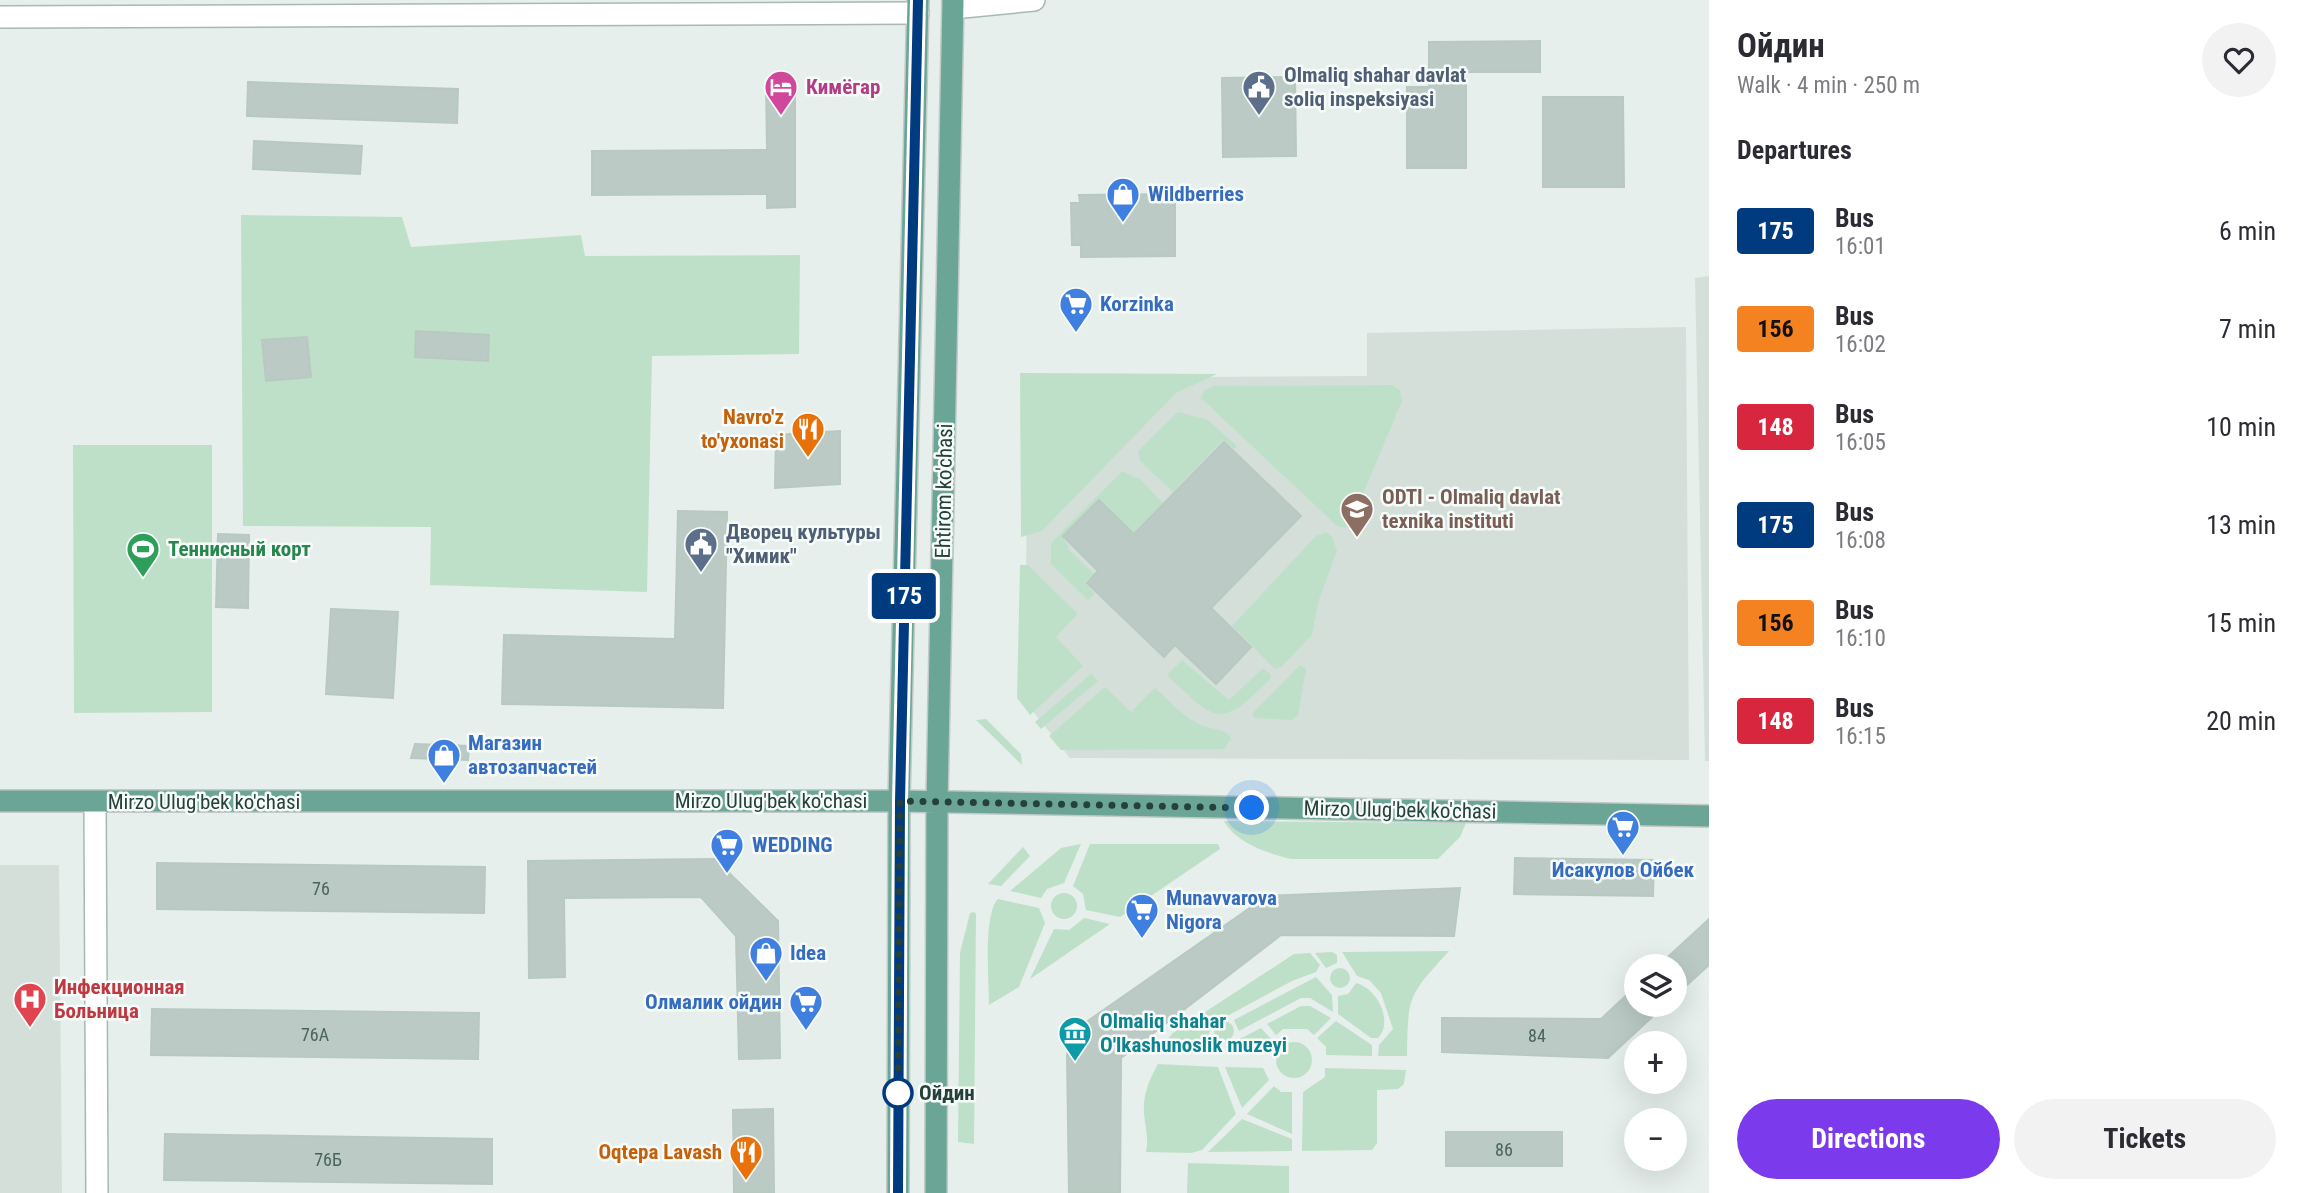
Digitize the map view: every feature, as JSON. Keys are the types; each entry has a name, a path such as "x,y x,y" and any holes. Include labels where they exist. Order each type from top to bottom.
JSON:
{"main road":[{"name":"Ehtirom ko'chasi","path":"936,1193 937,802 953,4"},
{"name":"Ehtirom ko'chasi","path":"898,1193 900,801 918,7"},
{"name":"Mirzo Ulug'bek ko'chasi","path":"0,801 900,801 1709,816"}],"street":[{"path":"953,4 1034,0"},
{"path":"0,17 918,7"},
{"path":"94,802 97,1193"}],"shaded area":[{"path":"1709,276 1709,761 1705,761 1695,278"},
{"name":"ODTI - Olmaliq davlat texnika instituti","path":"1686,327 1689,760 1070,758 1024,700 1029,378 1367,376 1367,333"},
{"name":"Инфекционная Больница","path":"0,865 59,865 62,1193 0,1193"}],"green space":[{"path":"241,215 402,217 411,247 581,235 585,256 800,255 799,354 652,356 647,592 430,585 431,527 243,526"},
{"path":"1020,373 1217,374 1176,393 1042,531 1021,537"},
{"path":"1392,385 1400,390 1402,401 1350,525 1346,528 1337,526 1201,398 1204,391 1214,386"},
{"path":"1178,412 1208,420 1237,446 1234,449 1223,440 1173,492 1140,461 1138,451"},
{"name":"Теннисный корт","path":"73,445 212,445 212,712 74,713"},
{"path":"1122,471 1141,480 1163,503 1134,533 1099,499 1062,536 1069,546 1067,548 1094,574 1085,582 1095,594 1088,600 1051,564 1051,543"},
{"path":"1326,532 1332,537 1337,551 1319,600 1312,635 1282,666 1275,669 1232,626 1316,536"},
{"path":"1020,565 1028,565 1076,612 1077,615 1056,637 1083,666 1030,715 1017,698"},
{"path":"1182,660 1229,700 1263,668 1271,675 1270,679 1240,706 1228,713 1218,714 1197,703 1167,675"},
{"path":"1300,665 1306,669 1298,715 1292,720 1255,718 1252,714"},
{"path":"1091,674 1098,681 1041,729 1035,722"},
{"path":"1105,687 1131,712 1155,688 1190,719 1203,726 1223,731 1231,739 1224,749 1061,750 1049,736"},
{"path":"986,719 1021,754 1022,765 976,720"},
{"path":"1224,821 1466,823 1460,837 1438,859 1291,859 1244,841 1229,829"},
{"path":"1081,844 1064,883 1047,889 1041,898 1010,891 1061,848"},
{"path":"1090,844 1218,844 1220,849 1120,917 1086,910 1083,894 1073,886"},
{"path":"1023,847 1030,856 1001,886 988,884"},
{"path":"1064,893 1073,897 1077,906 1073,915 1064,919 1055,915 1051,906 1055,897"},
{"path":"998,899 1039,908 1045,923 1019,987 989,1005 990,919"},
{"path":"974,912 974,1144 958,1142 960,953 970,913"},
{"path":"1084,918 1110,924 1030,979 1054,929 1069,930"},
{"path":"1449,951 1425,978 1413,998 1408,1020 1407,1056 1378,1056 1379,1045 1393,1029 1381,993 1369,980 1357,976 1342,952"},
{"path":"1332,952 1337,955 1337,963 1326,968 1315,953"},
{"path":"1310,953 1320,965 1316,972 1292,981 1229,1015 1214,1019 1209,1033 1214,1042 1223,1046 1222,1053 1158,1050 1173,1033 1294,954"},
{"path":"1340,968 1347,971 1350,978 1347,985 1340,988 1333,985 1330,978 1333,971"},
{"path":"1316,977 1332,995 1333,1012 1310,998 1301,998 1239,1031 1234,1020"},
{"path":"1356,983 1371,991 1381,1006 1384,1023 1378,1038 1371,1038 1338,1014 1338,996 1348,994"},
{"path":"1301,1006 1310,1006 1331,1018 1314,1035 1307,1029 1283,1029 1276,1035 1267,1024"},
{"path":"1224,1021 1231,1024 1234,1031 1231,1038 1224,1041 1217,1038 1214,1031 1217,1024"},
{"path":"1336,1021 1372,1045 1372,1056 1326,1055 1326,1047 1317,1038"},
{"path":"1261,1028 1271,1039 1264,1052 1228,1053 1228,1045"},
{"path":"1294,1042 1307,1047 1312,1060 1307,1073 1294,1078 1281,1073 1276,1060 1281,1047"},
{"path":"1158,1064 1218,1067 1236,1114 1202,1150 1191,1153 1146,1152 1144,1100"},
{"path":"1225,1067 1263,1068 1269,1080 1242,1108"},
{"path":"1325,1068 1406,1070 1404,1084 1398,1089 1377,1090 1377,1143 1372,1150 1302,1151 1303,1092 1325,1077"},
{"path":"1274,1086 1281,1092 1292,1092 1292,1134 1247,1114"},
{"path":"1242,1119 1292,1139 1292,1151 1208,1152"},
{"path":"1188,1163 1289,1166 1289,1193 1187,1193"}],"building":[{"path":"1540,41 1540,72 1466,72 1466,168 1407,168 1407,87 1429,87 1429,42"},
{"name":"Olmaliq shahar davlat soliq inspeksiyasi","path":"1295,77 1296,156 1223,157 1222,78"},
{"path":"248,82 458,89 457,123 247,116"},
{"name":"Кимёгар","path":"766,83 795,83 795,207 767,208 767,194 592,195 592,151 767,150"},
{"path":"1543,97 1623,97 1624,187 1543,187"},
{"path":"254,141 362,146 360,174 253,169"},
{"name":"Wildberries","path":"1175,194 1175,256 1081,257 1081,245 1072,245 1071,203 1080,203 1079,195"},
{"path":"416,331 489,335 488,361 415,357"},
{"path":"307,337 311,377 266,381 262,340"},
{"name":"Navro'z to'yxonasi","path":"840,431 840,484 775,488 776,435"},
{"path":"1224,442 1301,516 1211,608 1251,647 1216,684 1175,645 1164,657 1087,583 1098,571 1063,536 1099,500 1134,534"},
{"name":"Дворец культуры \"Химик\"","path":"678,511 727,512 723,708 502,704 504,635 675,639"},
{"path":"218,534 249,535 248,608 216,607"},
{"path":"331,609 398,612 393,698 326,694"},
{"path":"415,744 469,746 468,760 411,758"},
{"path":"1515,858 1654,860 1653,896 1514,894"},
{"path":"715,859 778,921 780,1058 739,1059 736,936 701,897 564,898 565,977 529,978 528,861"},
{"path":"157,863 485,867 484,913 157,909"},
{"path":"1460,888 1454,936 1281,935 1121,1058 1120,1193 1069,1193 1067,1054 1085,1023 1267,896"},
{"path":"1709,919 1709,965 1687,985 1687,954 1671,954"},
{"path":"1624,997 1624,1017 1652,1017 1637,1031 1624,1031 1624,1043 1608,1058 1442,1052 1442,1018 1601,1019"},
{"path":"152,1009 479,1013 478,1059 151,1055"},
{"path":"773,1109 774,1193 734,1193 733,1110"},
{"path":"1446,1132 1562,1132 1562,1166 1446,1166"},
{"path":"165,1134 492,1139 492,1184 164,1180"}],"bus line":[{"name":"175","path":"898,1193 900,801 918,0"}],"place":[{"name":"Кимёгар","path":"781,117"},
{"name":"Olmaliq shahar davlat soliq inspeksiyasi","path":"1259,117"},
{"name":"Wildberries","path":"1123,224"},
{"name":"Korzinka","path":"1076,334"},
{"name":"Navro'z to'yxonasi","path":"808,459"},
{"name":"ODTI - Olmaliq davlat texnika instituti","path":"1357,539"},
{"name":"Дворец культуры \"Химик\"","path":"701,574"},
{"name":"Теннисный корт","path":"143,579"},
{"name":"Магазин автозапчастей","path":"444,785"},
{"name":"Исакулов Ойбек","path":"1623,857"},
{"name":"WEDDING","path":"727,875"},
{"name":"Munavvarova Nigora","path":"1142,940"},
{"name":"Idea","path":"766,983"},
{"name":"Инфекционная Больница","path":"30,1029"},
{"name":"Олмалик ойдин","path":"806,1032"},
{"name":"Olmaliq shahar O'lkashunoslik muzeyi","path":"1075,1063"},
{"name":"Ойдин","path":"898,1093"},
{"name":"Oqtepa Lavash","path":"746,1182"}],"route":[{"path":"898,1093 900,801 1252,808"}]}
